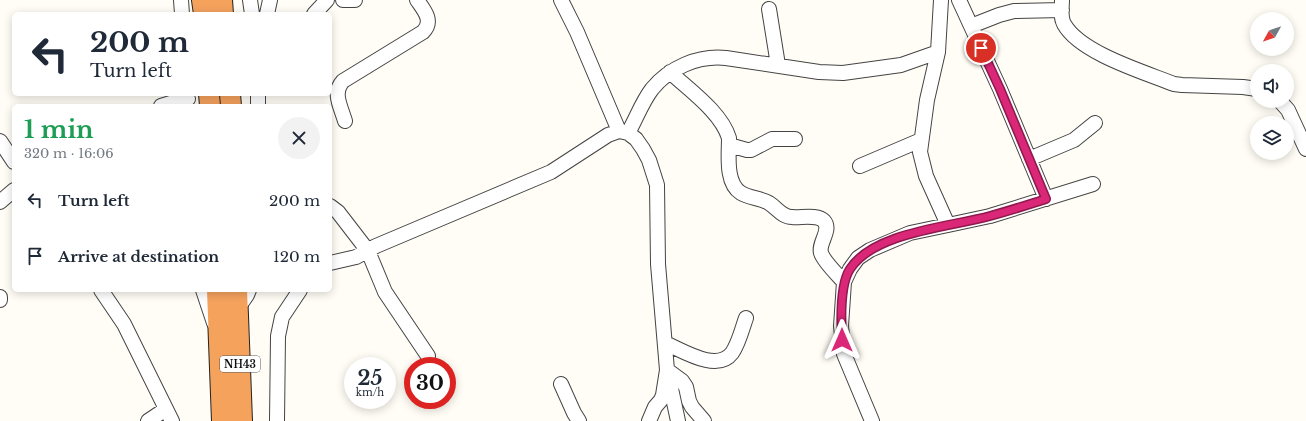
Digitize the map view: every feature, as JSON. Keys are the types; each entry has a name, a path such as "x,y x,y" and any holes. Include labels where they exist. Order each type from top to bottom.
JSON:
{"highway":[{"path":"202,0 204,12"},
{"path":"222,0 224,12"},
{"name":"NH43","path":"217,292 222,421"},
{"name":"NH43","path":"237,299 242,421"}],"street":[{"path":"181,0 182,12"},
{"path":"250,0 252,12"},
{"path":"268,12 270,7 270,0"},
{"path":"316,12 327,0"},
{"path":"343,0 355,0"},
{"path":"345,121 337,97 338,86 343,81 423,32 427,28 429,24 428,19 417,0"},
{"path":"561,0 623,132 636,139 643,149 649,160 658,185 658,264 667,370 678,421"},
{"path":"941,0 938,52 927,100 920,152 926,176 948,225"},
{"path":"959,0 997,83 1046,199"},
{"path":"971,26 1014,11 1062,5 1063,20 1070,31 1090,48 1110,58 1174,84 1250,88"},
{"path":"769,9 778,65"},
{"path":"332,262 349,260 376,246 551,172 608,135 623,132 651,90 670,72 695,60 715,57 819,72 843,73 901,65 938,52"},
{"path":"670,72 698,97 719,120 727,133 732,182 736,189 741,193 770,203 787,216 814,217 820,218 824,221 827,225 821,246 822,254 844,282"},
{"path":"168,104 188,100"},
{"path":"1286,108 1306,149"},
{"path":"1029,159 1074,140 1095,123"},
{"path":"729,145 751,150 772,139 795,139"},
{"path":"860,166 921,140"},
{"path":"0,141 12,159"},
{"path":"872,421 844,354 842,340 841,326 844,282 850,269 858,258 870,250 910,234 990,216 1093,184"},
{"path":"0,202 12,192"},
{"path":"332,208 342,217 368,251 384,292 428,356"},
{"path":"102,292 124,324 169,415 152,420"},
{"path":"203,292 218,334"},
{"path":"237,299 247,295 248,292"},
{"path":"277,421 278,336 282,317 299,292"},
{"path":"665,343 705,360 714,362 722,360 728,357 734,348 746,318"},
{"path":"649,421 655,407 662,400 664,395 667,370"},
{"path":"667,370 682,381 686,387 689,402 704,421"},
{"path":"561,384 579,421"}],"route":[{"path":"842,340 841,326 844,282 850,269 858,258 885,243 910,234 990,216 1046,199 1000,89 981,48"}]}
